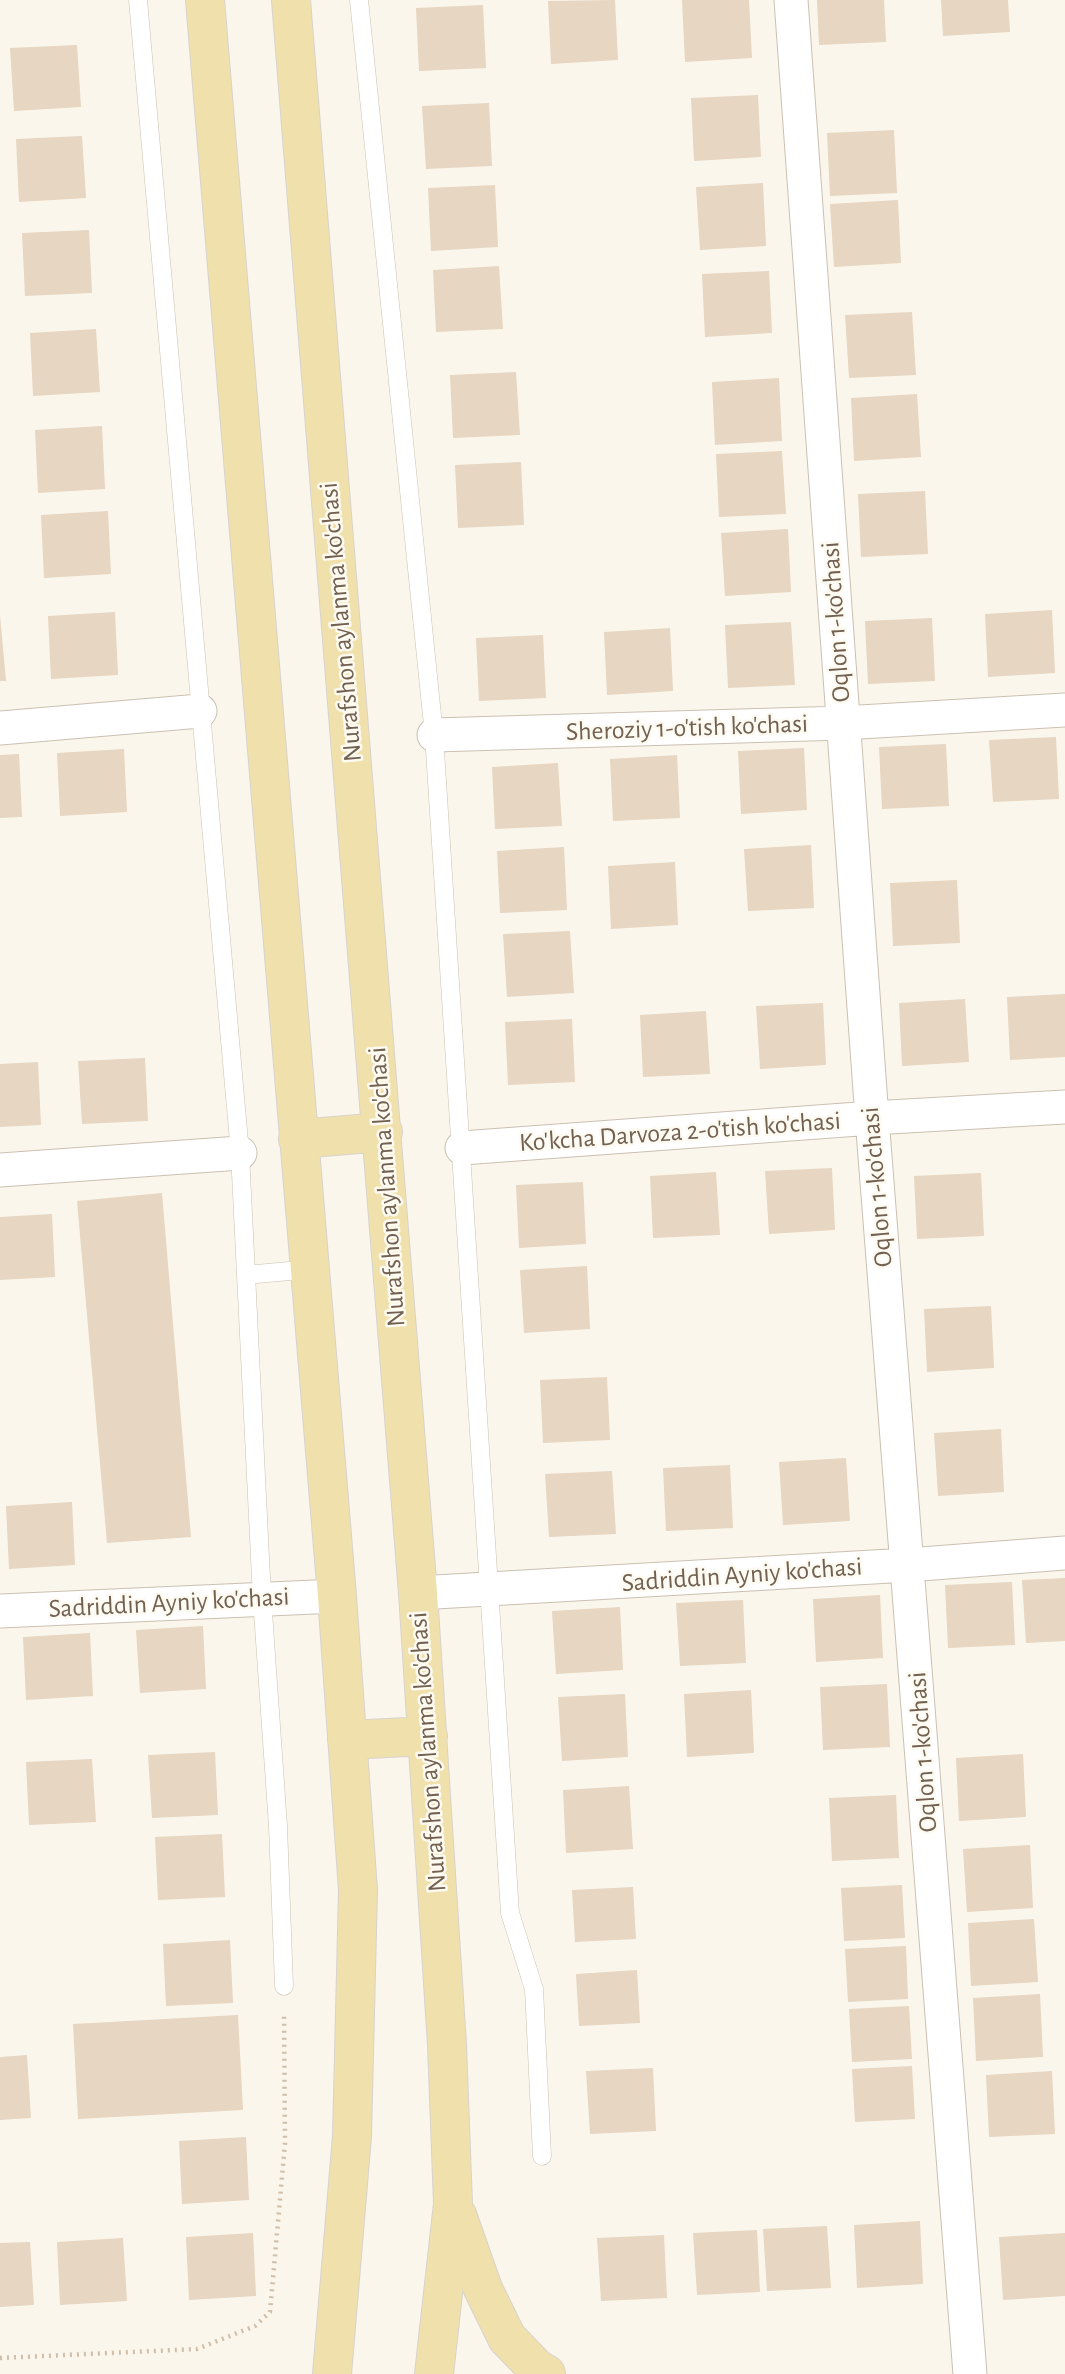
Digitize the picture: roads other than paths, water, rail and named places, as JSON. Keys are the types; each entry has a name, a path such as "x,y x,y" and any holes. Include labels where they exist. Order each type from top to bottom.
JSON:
{"main road":[{"path":"205,0 298,1139 311,1269 358,1890 355,2052 345,2240 332,2374"},
{"name":"Nurafshon aylanma ko'chasi","path":"291,0 383,1132 428,1736 453,2204 434,2374"},
{"path":"298,1139 383,1132"},
{"path":"347,1740 428,1736"},
{"path":"453,2204 482,2289 507,2338 537,2370 546,2374"}],"street":[{"name":"Oqlon 1-ko'chasi","path":"791,0 872,1118 970,2374"},
{"name":"Sheroziy 1-o'tish ko'chasi","path":"434,735 843,723 1065,710"},
{"path":"0,727 200,711"},
{"name":"Ko'kcha Darvoza 2-o'tish ko'chasi","path":"462,1148 872,1118 1065,1107"},
{"path":"0,1170 240,1153"},
{"name":"Sadriddin Ayniy ko'chasi","path":"418,1593 490,1591 1065,1553"},
{"name":"Sadriddin Ayniy ko'chasi","path":"0,1611 337,1596"}],"lane":[{"path":"138,0 240,1153 262,1598 278,1826 284,1986"},
{"path":"359,0 434,735 510,1913 534,1989 542,2156"},
{"path":"246,1275 311,1269"}]}
